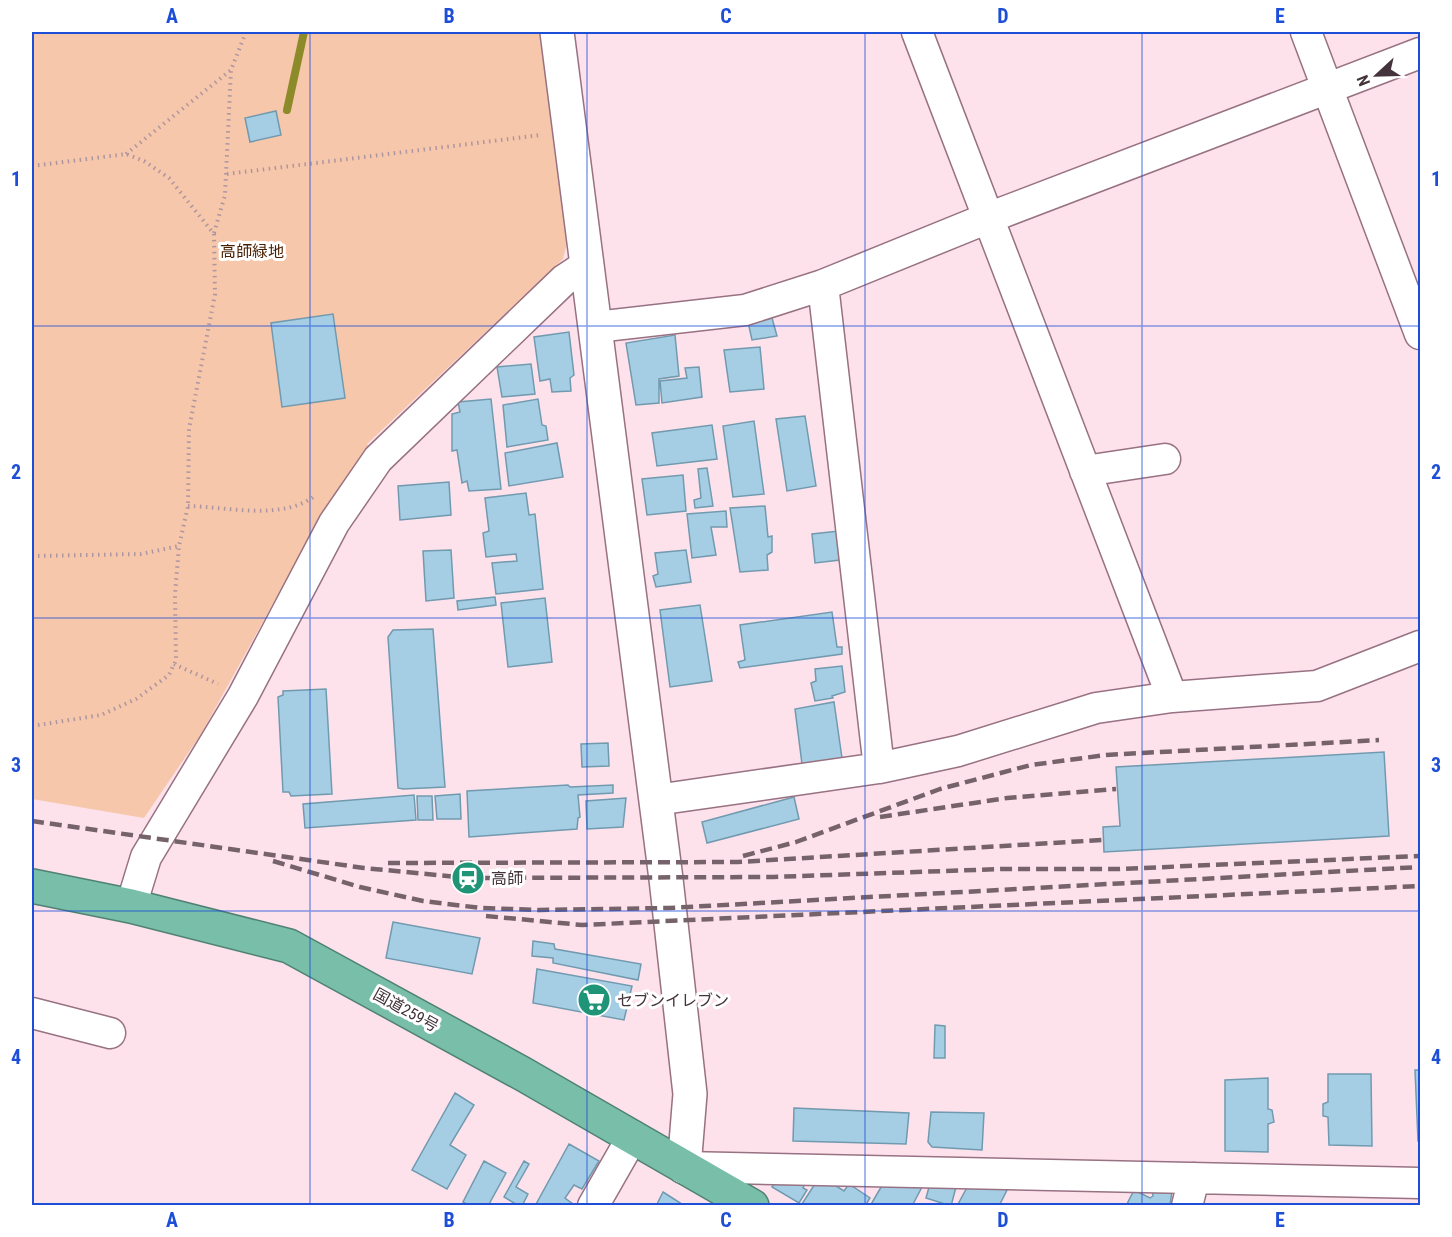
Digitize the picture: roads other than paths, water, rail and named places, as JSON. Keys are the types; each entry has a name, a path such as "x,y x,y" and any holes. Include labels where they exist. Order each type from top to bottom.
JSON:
{"highway":[{"name":"国道259号","path":"32,886 131,906 289,946 633,1136 752,1206"}],"street":[{"path":"556,32 656,800 690,1094 684,1167 1191,1192 1420,1183"},
{"path":"917,32 1172,697"},
{"path":"1306,32 1420,334"},
{"path":"596,327 745,310 823,285 988,218 1420,53"},
{"path":"131,906 146,857 243,696 334,523 378,459 564,280 585,266"},
{"path":"823,285 879,768"},
{"path":"1085,471 1165,459"},
{"path":"656,800 879,768 958,751 1095,708 1172,697 1317,686 1420,646"},
{"path":"32,1013 110,1033"},
{"path":"593,1206 633,1136"}],"waterway":[{"path":"287,110 304,32"}],"railway":[{"path":"743,856 796,842 940,789 1031,765 1106,755 1379,740"},
{"path":"880,817 1007,798 1116,789"},
{"path":"32,821 364,868 468,878 773,877 1002,869 1119,869 1420,856"},
{"path":"388,863 738,862 1102,840"},
{"path":"273,861 360,887 423,901 481,908 540,910 669,908 1420,867"},
{"path":"486,916 582,925 1420,886"}],"place":[{"name":"高師","path":"468,878"},
{"name":"セブンイレブン","path":"594,1000"}],"park label":[{"name":"高師緑地","path":"252,251"}]}
